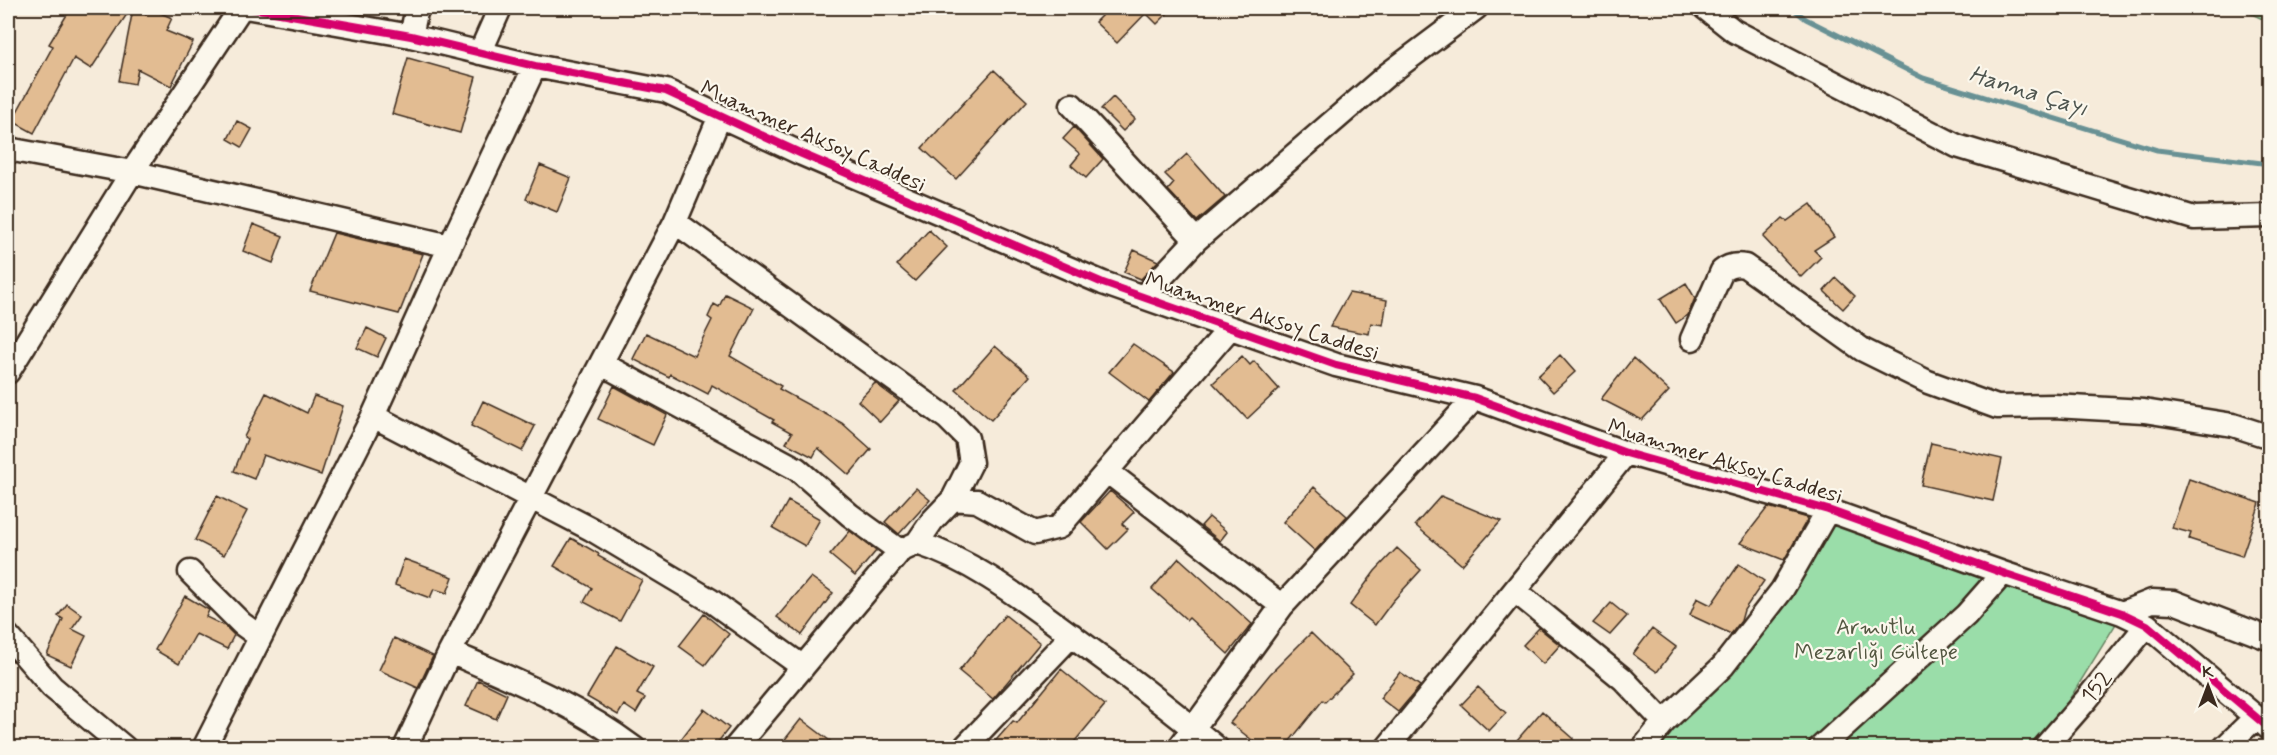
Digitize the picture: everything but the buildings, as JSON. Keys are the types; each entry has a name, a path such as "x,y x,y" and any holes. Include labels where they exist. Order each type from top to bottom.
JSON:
{"street":[{"path":"8,372 132,172 241,8"},
{"name":"Muammer Aksoy Caddesi","path":"251,8 411,36 535,66 666,92 1071,269 1143,297 1336,365 1475,398 1626,453 1828,510 2002,573 2122,613 2147,625 2262,724"},
{"path":"411,36 417,8"},
{"path":"480,53 500,8"},
{"path":"1143,297 1196,240 1388,74 1476,8"},
{"path":"1705,8 1734,31 1957,146 2194,218 2270,216"},
{"path":"204,747 373,416 535,66"},
{"path":"1072,105 1196,240"},
{"path":"405,747 450,652 675,222 720,116"},
{"path":"8,149 132,172 450,246"},
{"path":"675,222 947,418 968,438 971,464 953,498 735,747"},
{"path":"1692,339 1722,271 1739,264 1804,306 1863,350 1928,382 1998,407 2054,406 2144,411 2233,425 2270,437"},
{"path":"953,498 977,501 1035,533 1059,527 1230,328"},
{"path":"602,364 797,469 850,515 909,547 934,549 977,571 1072,635 1144,688 1217,747"},
{"path":"1179,747 1282,606 1475,398"},
{"path":"373,416 591,529 710,600 803,667"},
{"path":"1388,747 1626,453"},
{"path":"1108,472 1282,606"},
{"path":"1643,747 1664,722 1724,666 1782,590 1828,510"},
{"path":"190,572 242,624 260,637"},
{"path":"1820,747 1966,615 2002,573"},
{"path":"1515,591 1623,679 1664,722"},
{"path":"2122,613 2152,601 2174,602 2270,639"},
{"name":"152","path":"2044,747 2147,625"},
{"path":"964,747 1072,635"},
{"path":"9,643 52,687 125,747"},
{"path":"450,652 555,698 612,731 633,747"},
{"path":"2224,747 2262,724"}],"green space":[{"path":"2239,8 2269,8 2269,22"},
{"name":"Armutlu Mezarlığı Gültepe","path":"1828,510 2119,619 2040,747 1643,748 1723,666"}],"waterway":[{"name":"Hanna Çayı","path":"1792,8 1806,19 1923,78 2157,150 2270,164"}],"cycle path":[{"path":"251,8 411,36 535,66 666,91 802,154 1103,283 1336,365 1475,398 1626,453 1828,510 2122,613 2147,625 2270,729"}]}
